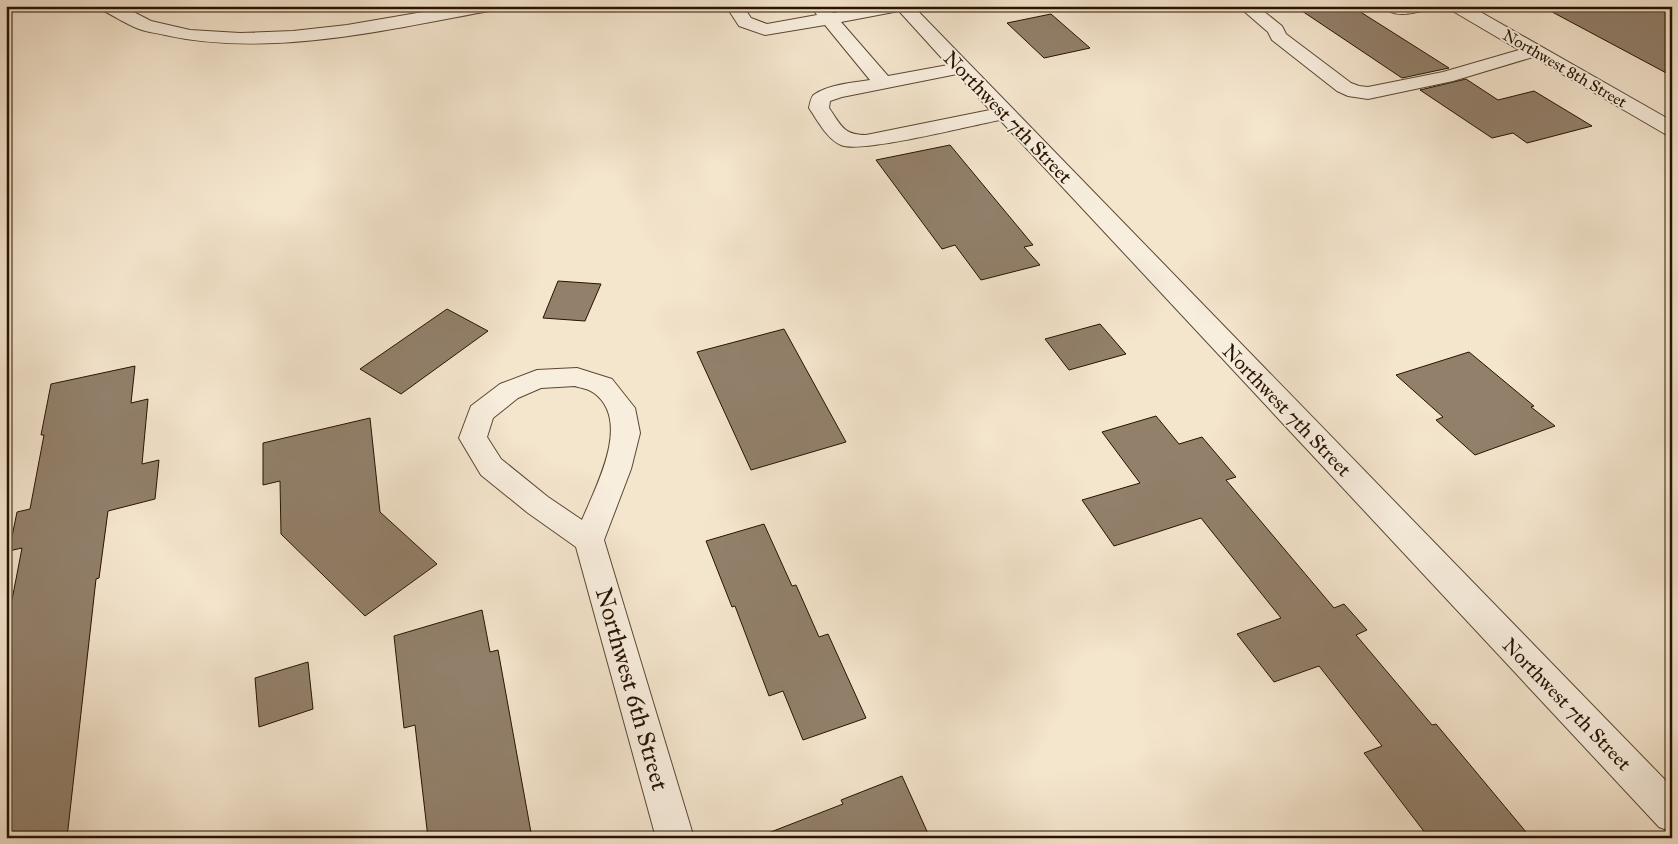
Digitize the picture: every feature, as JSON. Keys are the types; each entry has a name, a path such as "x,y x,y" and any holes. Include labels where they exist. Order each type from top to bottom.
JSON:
{"street":[{"path":"108,6 119,14 138,22 171,31 216,37 269,38 323,33 489,6"},
{"path":"734,6 745,22 765,30 824,12 901,6"},
{"name":"Northwest 7th Street","path":"901,6 1672,814"},
{"path":"1246,6 1276,30 1278,36 1344,87 1355,92 1368,93 1446,77 1534,51"},
{"path":"1392,6 1400,9 1420,6"},
{"name":"Northwest 8th Street","path":"1458,6 1672,130"},
{"path":"824,12 883,83"},
{"path":"961,68 838,92 821,98 819,108 836,132 848,140 866,141 1004,113"},
{"path":"576,377 603,386 621,408 626,433 617,469 589,540 538,505 491,467 473,438 481,413 509,391 537,379 576,377"},
{"name":"Northwest 6th Street","path":"589,540 676,838"}],"building":[{"path":"1305,6 1351,6 1449,68 1402,78 1302,11"},
{"path":"1541,6 1672,6 1672,76"},
{"path":"1051,14 1090,48 1044,58 1007,23"},
{"path":"1466,79 1498,100 1534,91 1592,126 1527,143 1513,133 1492,138 1420,90"},
{"path":"950,145 1033,245 1024,247 1040,265 981,280 955,245 942,249 876,160"},
{"path":"558,281 601,284 585,321 543,318"},
{"path":"447,309 488,331 401,394 360,369"},
{"path":"1100,324 1126,354 1069,370 1045,339"},
{"path":"784,329 846,442 751,470 697,352"},
{"path":"1469,352 1555,426 1475,455 1436,420 1443,417 1396,375"},
{"path":"135,366 131,403 148,399 142,464 159,460 155,499 108,511 99,578 96,579 67,838 6,838 6,631 22,548 9,551 17,512 30,509 44,435 41,435 51,384"},
{"path":"1156,416 1179,444 1202,437 1236,477 1226,480 1334,608 1344,604 1367,630 1356,635 1432,725 1436,724 1531,838 1429,838 1364,753 1382,746 1319,666 1274,682 1237,634 1281,618 1201,518 1114,546 1082,500 1140,483 1102,432"},
{"path":"370,418 380,512 437,564 365,616 281,534 280,481 263,485 263,443"},
{"path":"764,524 792,586 796,585 819,637 828,634 866,718 803,740 783,691 769,696 735,606 732,607 706,541"},
{"path":"482,610 490,652 498,650 532,838 428,838 415,725 404,728 394,636"},
{"path":"308,662 313,709 259,727 255,678"},
{"path":"902,776 930,838 764,838 763,835 843,804 841,800"}]}
